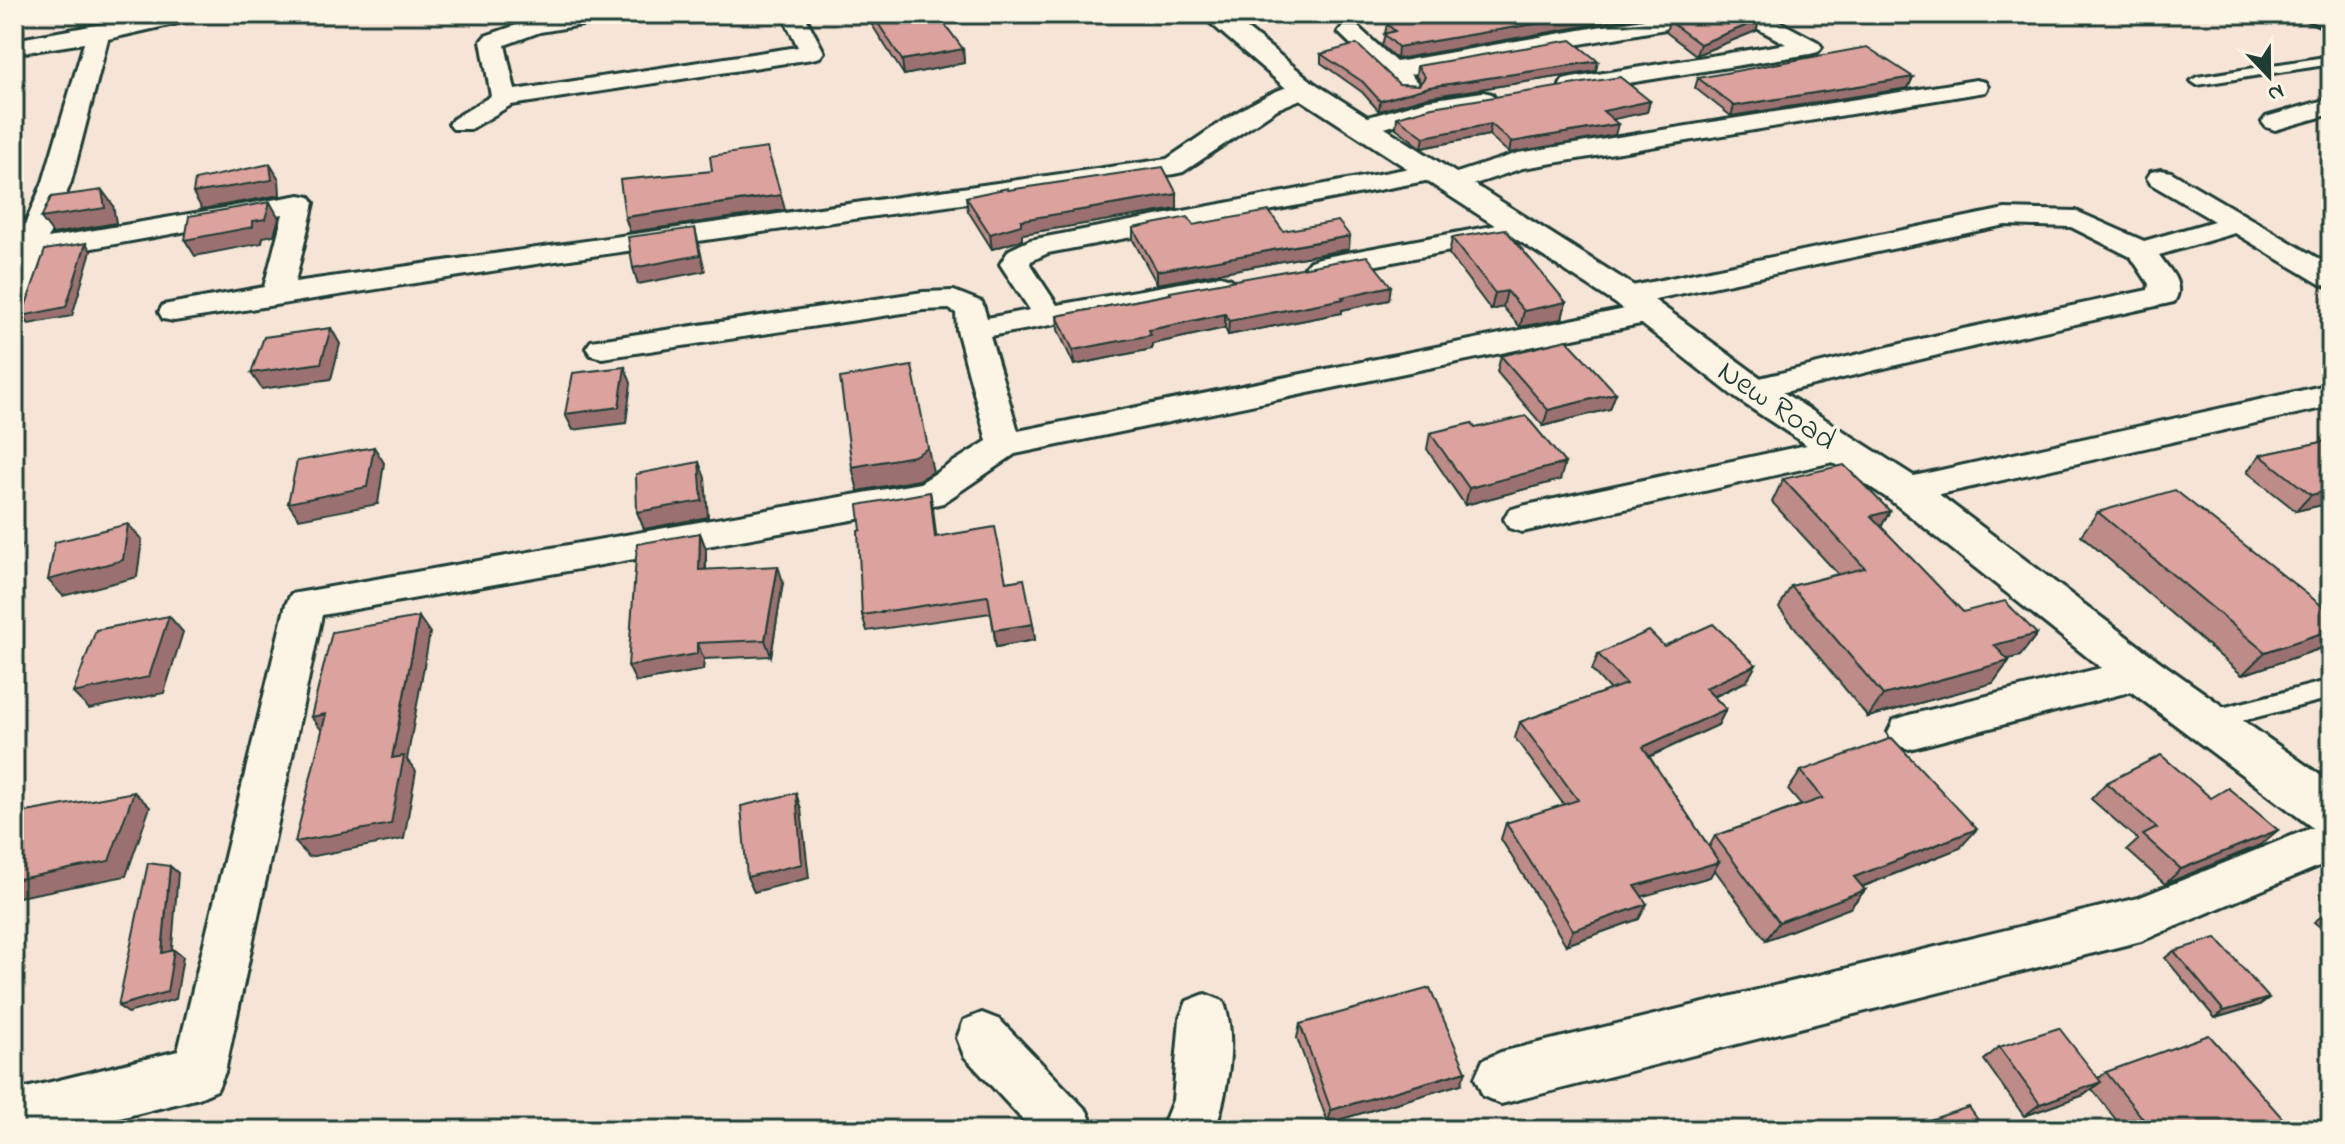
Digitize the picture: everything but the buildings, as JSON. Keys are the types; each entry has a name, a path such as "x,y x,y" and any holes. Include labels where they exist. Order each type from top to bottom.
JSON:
{"street":[{"path":"14,47 98,34 188,14"},
{"path":"504,99 493,41 536,26 610,14"},
{"path":"462,124 504,99 812,52 793,14"},
{"name":"New Road","path":"1213,14 1304,89 1639,305 1751,390 1905,490 2142,674 2331,812"},
{"path":"1393,70 1711,14"},
{"path":"1554,88 1810,47 1748,14"},
{"path":"2314,14 2331,23"},
{"path":"1380,26 1350,32 1393,70 1428,108"},
{"path":"14,300 29,250 57,182 98,34"},
{"path":"1049,316 1015,264 1019,256 1040,246 1441,178 1518,161 1976,87"},
{"path":"174,312 535,255 1174,166 1268,104 1304,89"},
{"path":"1363,126 1428,108 1507,95"},
{"path":"2275,122 2331,106"},
{"path":"2161,178 2331,278"},
{"path":"29,250 300,203 277,294"},
{"path":"14,1118 199,1072 305,604 930,494 1005,445 1639,305 2005,217 2076,219 2141,251 2164,284 2163,296 1963,339 1751,390"},
{"path":"2141,251 2239,223"},
{"path":"1293,271 1521,229"},
{"path":"973,330 1247,280"},
{"path":"602,348 923,301 954,300 971,309 973,330 1005,445"},
{"path":"1905,490 2331,395"},
{"path":"1522,519 1844,449"},
{"path":"1909,732 2142,674"},
{"path":"1501,1078 2141,919 2331,840"},
{"path":"1188,1130 1199,1100 1205,1018"},
{"path":"982,1038 1068,1130"}],"lane":[{"path":"2197,81 2331,60"},
{"path":"2206,721 2331,689"}]}
